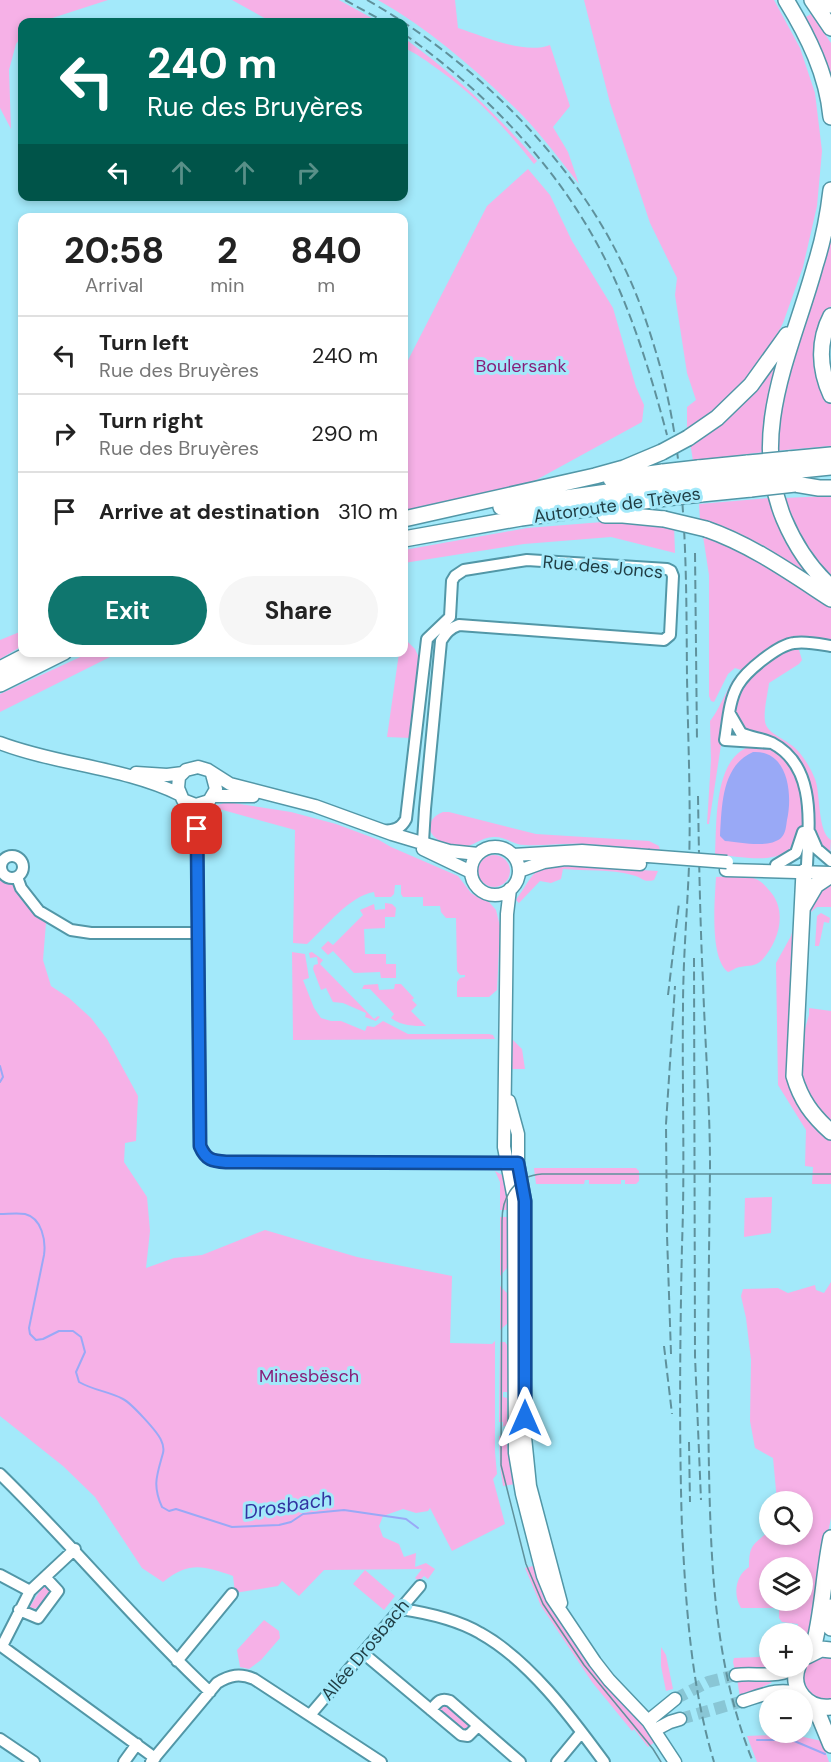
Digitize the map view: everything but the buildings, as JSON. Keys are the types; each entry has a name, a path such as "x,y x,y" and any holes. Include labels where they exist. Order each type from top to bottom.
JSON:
{"highway":[{"path":"786,0 812,46 825,84 831,117"},
{"path":"812,0 831,28"},
{"path":"822,0 831,12"},
{"path":"827,0 831,5"},
{"path":"831,190 818,258 786,354 773,405 770,428 770,466 778,502 791,536 804,556 831,586"},
{"path":"831,316 824,332 821,352 823,373 831,395"},
{"path":"408,518 624,468 662,452 688,438 717,417 751,385 783,340 796,326"},
{"path":"531,491 665,485 792,471 831,454"},
{"name":"Autoroute de Trèves","path":"408,523 519,504 831,467"},
{"path":"792,471 819,488 831,488"},
{"name":"Autoroute de Trèves","path":"792,471 831,480"},
{"name":"Autoroute de Trèves","path":"408,538 521,518 665,485"},
{"path":"521,518 623,515 664,519 706,529 757,552 831,599"},
{"path":"0,669 23,657"},
{"path":"0,684 54,657"},
{"path":"805,868 793,1055 794,1076 798,1092 806,1106 831,1132"},
{"path":"803,907 816,885 831,874"},
{"path":"813,1642 819,1628 831,1538"},
{"path":"831,1607 831,1628"},
{"path":"813,1653 821,1649 831,1650"},
{"path":"813,1703 824,1708 831,1707"},
{"path":"813,1709 819,1716 831,1745"}],"main road":[{"path":"0,743 48,758 114,772 165,787 179,794 189,804 203,804 213,796 216,789 212,774"},
{"path":"179,794 178,783 183,773 189,768 198,767 208,770 230,784 315,806 449,851 478,854 492,847 507,850 513,855 519,871 518,878 510,889 492,894 477,887 471,866 478,854"},
{"path":"114,772 167,776 183,773"},
{"path":"213,796 278,797"},
{"path":"388,832 471,872"},
{"path":"513,855 582,850 648,860"},
{"path":"519,871 544,862 565,859 648,860 727,866 805,868 831,866"},
{"path":"727,866 776,865 831,874"},
{"path":"510,889 505,1092 518,1134 512,1163 525,1201 527,1467 564,1615 609,1680 652,1726 675,1762"},
{"path":"492,894 502,914 507,960"},
{"path":"736,1675 759,1674"},
{"path":"743,1701 759,1697"},
{"path":"652,1726 675,1699"},
{"path":"652,1726 680,1719"}],"street":[{"name":"Rue des Joncs","path":"427,639 450,617 452,581 464,570 526,560 667,569 673,576 670,635 664,640 459,625 452,627 441,641"},
{"path":"388,832 396,830 403,824 408,806 427,639 441,641 424,808 423,842"},
{"path":"771,742 725,740 734,693 743,678 755,666 789,644 795,642 831,646"},
{"path":"730,713 741,733 771,742 789,754 801,772 807,795 805,868"},
{"path":"418,721 433,723"},
{"path":"410,791 426,793"},
{"path":"189,804 197,829"},
{"path":"203,804 197,829 197,933 200,1146 204,1156 210,1160 226,1162 512,1163"},
{"path":"408,806 424,808"},
{"path":"807,818 810,834 817,849 831,861"},
{"path":"776,865 796,853 807,818"},
{"path":"17,877 25,893 39,911 71,930 91,933 197,933"},
{"path":"0,1474 75,1549 177,1661 210,1692"},
{"path":"75,1549 30,1591 1,1646 137,1744 153,1760 218,1683 227,1677 246,1676 381,1762"},
{"path":"0,1575 30,1591"},
{"path":"19,1610 38,1618 58,1591 45,1577"},
{"name":"Allée Drosbach","path":"310,1715 420,1586"},
{"path":"177,1661 232,1594"},
{"path":"401,1609 451,1620 480,1633 512,1654 536,1678 604,1762"},
{"path":"363,1653 464,1736 468,1736 478,1726"},
{"path":"431,1710 440,1700 450,1701 520,1762"},
{"path":"557,1762 581,1733"},
{"path":"0,1739 34,1762"},
{"path":"124,1762 137,1744"}],"green space":[{"path":"0,0 108,0 52,18 18,18 18,41 9,70 11,129 0,108"},
{"path":"232,0 339,0 372,18 264,18"},
{"path":"378,0 455,0 458,28 516,46 529,48 550,45 570,106 553,127 568,152 579,184 523,116 490,84 454,53"},
{"path":"584,0 774,0 800,48 815,93 822,151 817,206 803,267 783,323 764,359 721,408 687,433 687,407 696,400 687,373 675,295 677,278 650,223 610,103"},
{"path":"811,14 831,43 831,90 804,18"},
{"path":"408,41 474,95 537,161 534,164 466,91 408,50"},
{"name":"Boulersank","path":"528,169 550,195 572,241 613,308 636,387 644,405 642,422 527,485 469,496 408,513 408,360 487,206"},
{"path":"831,220 831,306 825,315 827,398 831,404 831,446 774,451 775,425"},
{"path":"778,360 764,419 764,452 693,461 690,442"},
{"path":"831,496 831,578 802,544 783,498"},
{"path":"769,498 786,541 813,578 766,547 731,530 700,521 699,504"},
{"path":"628,520 674,525 675,553 611,537 524,544 408,562 408,549 527,528"},
{"path":"703,536 749,556 831,606 831,641 799,636 789,638 741,670 735,668 728,674 714,702 709,696 709,575"},
{"path":"18,633 18,648 0,659 0,640"},
{"path":"408,642 415,649 419,658 410,738 387,737 398,657 408,657"},
{"path":"790,648 799,650 802,660 769,683 765,721 768,729 798,751 812,772 817,786 823,829 831,840 830,855 821,847 816,838 809,781 799,760 782,744 742,728 736,716 737,700 746,681 762,666"},
{"path":"80,657 110,657 0,712 0,694"},
{"path":"734,678 736,680 726,712 709,824 707,824 711,760 710,721"},
{"path":"758,745 780,753 796,773 803,799 802,826 798,838 791,848 773,857 748,858 715,854 720,789 725,773 733,759 743,749"},
{"path":"227,802 291,812 336,824 379,840 458,876 471,893 489,902 496,910 500,926 497,990 489,997 457,997 457,982 465,975 460,975 457,971 456,918 446,918 440,906 423,906 423,897 403,897 401,885 395,885 394,894 391,897 375,897 374,892 356,899 338,913 307,944 293,943 295,830 212,807"},
{"path":"443,812 536,834 649,841 659,846 660,851 581,844 525,845 495,837 460,847 437,839 430,831 432,820"},
{"path":"494,855 505,860 510,871 505,882 494,887 483,882 478,871 483,860"},
{"path":"569,866 658,871 654,880 647,881 615,872 563,869 561,879 551,883 540,881 519,903 516,900 535,873 547,868"},
{"path":"716,877 755,879 763,884 774,897 780,915 777,934 768,952 757,964 738,967 728,972 722,965 714,927"},
{"name":"Minesbësch","path":"2,878 13,884 24,902 46,923 43,960 51,986 69,998 91,1018 107,1039 138,1096 136,1141 125,1143 124,1162 147,1197 150,1231 146,1268 174,1258 202,1255 265,1230 357,1257 452,1276 450,1343 492,1344 495,1341 497,1474 493,1479 505,1524 452,1551 430,1508 428,1511 416,1513 403,1509 383,1516 379,1526 383,1537 399,1544 404,1557 416,1553 415,1567 426,1563 435,1569 428,1579 424,1576 419,1581 415,1578 422,1569 324,1570 299,1596 282,1581 278,1586 235,1593 233,1576 197,1567 181,1571 163,1582 142,1568 95,1497 63,1466 0,1416 0,880"},
{"path":"831,884 831,907 817,907 809,912 822,889"},
{"path":"385,903 392,904 396,908 395,917 385,917 385,928 364,929 365,954 386,954 386,964 396,964 396,978 381,978 380,972 354,973 333,951 328,955 321,948 328,941 333,945 363,915 360,910 374,904 375,910 385,909"},
{"path":"821,913 830,918 829,923 824,922 819,946 815,946 817,916"},
{"path":"795,921 790,1056 831,1139 831,1184 812,1184 813,1167 805,1166 806,1130 778,1085 776,963 791,936"},
{"path":"292,952 305,954 309,978 303,980 314,1008 321,1018 341,1021 365,1031 367,1026 374,1027 383,1021 408,1034 489,1034 495,1039 293,1040"},
{"path":"312,952 323,960 320,964 374,1019 380,1017 376,1021 365,1017 366,1013 343,1003 333,1002 326,988 321,990 313,969 314,965 318,964 317,957 310,958 309,953"},
{"path":"378,984 379,990 394,989 395,984 401,984 414,998 412,1000 417,1005 411,1011 426,1026 403,1024 391,1018 394,1014 370,989 362,989 364,985"},
{"path":"809,1008 831,1011 831,1128 799,1079 802,1039"},
{"path":"512,1039 522,1049 525,1069 512,1069"},
{"path":"534,1168 636,1168 639,1171 639,1181 636,1184 625,1184 625,1180 621,1180 621,1184 589,1184 589,1180 585,1180 584,1184 536,1184"},
{"path":"495,1171 504,1176 507,1190 505,1194 511,1210 500,1210 500,1182"},
{"path":"772,1197 771,1233 744,1237 745,1198"},
{"path":"500,1217 511,1217 507,1268 500,1276"},
{"path":"831,1282 831,1518 815,1595 813,1637 813,1623 782,1622 779,1618 779,1611 813,1611 813,1557 759,1557 759,1608 741,1608 736,1592 738,1580 749,1567 751,1550 759,1540 759,1545 813,1545 813,1491 776,1491 773,1458 755,1448 750,1421 751,1360 741,1296 743,1289 778,1288 788,1293 815,1285 816,1290 824,1293"},
{"path":"500,1286 508,1294 508,1323 500,1330"},
{"path":"500,1342 505,1342 507,1345 510,1387 508,1398 507,1392 503,1392 503,1397 507,1398 507,1425 499,1428 503,1426 503,1422 499,1422"},
{"path":"499,1436 505,1437 507,1441 515,1484 503,1486"},
{"path":"537,1567 599,1675 654,1737 655,1742 648,1747 592,1682 541,1606 525,1568"},
{"path":"365,1570 395,1596 384,1610 353,1584"},
{"path":"48,1583 52,1589 47,1600 37,1608 29,1608 41,1589"},
{"path":"264,1620 279,1631 280,1638 261,1660 249,1669 240,1667 237,1650"},
{"path":"661,1647 666,1655 673,1689 666,1691 661,1666"},
{"path":"824,1655 831,1655 831,1702 823,1702 813,1696 813,1689 805,1689 803,1677 813,1677 813,1660"},
{"path":"759,1657 759,1669 735,1671 734,1658"},
{"path":"737,1679 773,1679 771,1683 740,1697"},
{"path":"447,1705 469,1724 469,1729 465,1731 441,1712 440,1708"},
{"path":"747,1736 759,1736 759,1743 813,1743 813,1739 822,1741 829,1762 757,1762"}],"water":[{"path":"753,752 765,753 774,758 781,766 785,776 789,810 785,832 781,838 769,843 725,841 720,836 725,788 729,777 742,758"}],"waterway":[{"name":"Drosbach","path":"0,1066 3,1077 0,1082"},
{"name":"Drosbach","path":"0,1214 31,1216 42,1231 44,1255 29,1328 30,1334 36,1340 59,1331 73,1331 81,1337 85,1352 76,1372 79,1382 123,1399 154,1430 163,1448 156,1486 162,1507 169,1511 176,1509 232,1527 279,1525 291,1522 303,1514 344,1510 406,1519 418,1528"},
{"name":"Drosbach","path":"757,1740 792,1740 825,1754"}],"tunnel":[{"path":"675,1699 708,1682 736,1675"},
{"path":"680,1719 743,1701"}],"tram line":[{"path":"661,1762 653,1749 584,1665 543,1604 526,1564 501,1465 504,1203 517,1183 542,1174 831,1174"}],"railway":[{"path":"345,0 378,18"},
{"path":"367,0 397,18"},
{"path":"408,25 443,50 513,112 574,183 599,221 631,282 648,326 666,389 674,430 685,553 690,795 683,990 680,1386 682,1528 691,1646 700,1704 714,1762"},
{"path":"408,37 468,85 498,113 552,174 576,208 597,243 623,299 644,356 667,435"},
{"path":"695,553 697,742"},
{"path":"698,796 701,936 710,1144 708,1394 711,1545 723,1655 740,1727 753,1762"},
{"path":"668,995 679,903"},
{"path":"694,958 695,1356 701,1500"},
{"path":"671,1354 666,1124 675,986"},
{"path":"664,1346 672,1414"},
{"path":"689,1442 690,1502"}],"route":[{"path":"197,829 200,1146 204,1156 210,1160 226,1162 518,1163 525,1201 525,1418"}]}
